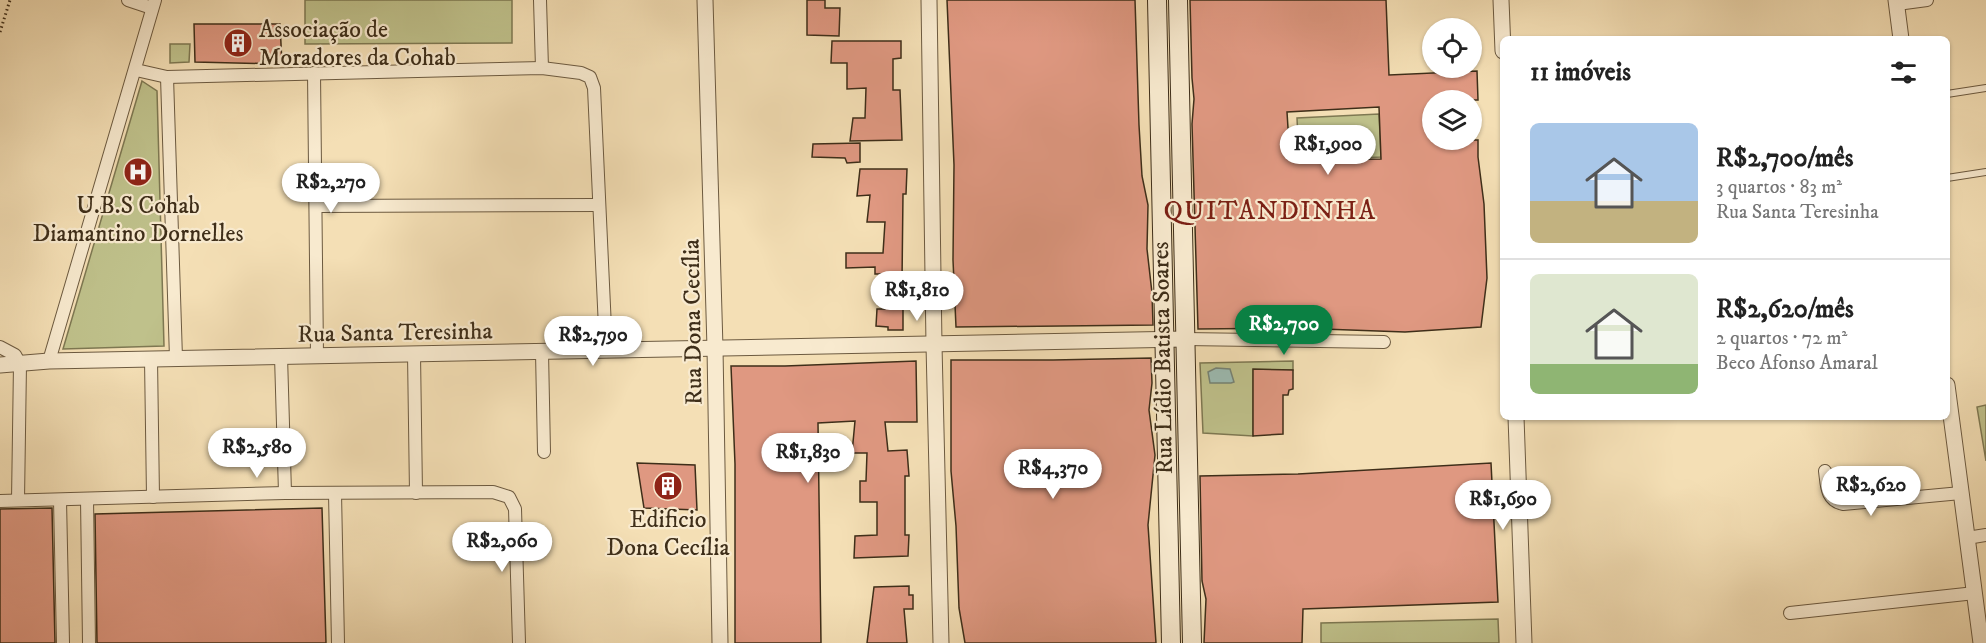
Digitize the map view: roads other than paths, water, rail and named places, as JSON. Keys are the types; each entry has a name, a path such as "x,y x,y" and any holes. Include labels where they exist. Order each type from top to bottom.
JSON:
{"main road":[{"name":"Rua Lídio Batista Soares","path":"1157,0 1171,643"},
{"name":"Rua Lídio Batista Soares","path":"1178,0 1192,643"},
{"path":"1160,142 1181,141"},
{"path":"1168,528 1189,529"},
{"path":"1170,598 1191,598"}],"street":[{"path":"49,361 136,70 153,4 128,0"},
{"path":"540,0 542,68"},
{"name":"Rua Dona Cecília","path":"705,0 716,348 720,643"},
{"path":"929,0 941,643"},
{"path":"1501,0 1502,36"},
{"path":"1901,36 1896,2 1927,0"},
{"path":"136,70 167,77 542,68 581,73 590,77 594,88 606,350"},
{"path":"314,73 317,356"},
{"path":"167,77 176,358"},
{"path":"316,206 598,206"},
{"name":"Rua Santa Teresinha","path":"0,365 49,361 176,358 1164,339 1384,342"},
{"path":"0,347 15,355 20,364 18,500"},
{"path":"542,352 544,452"},
{"path":"414,354 416,493"},
{"path":"281,357 285,493"},
{"path":"151,359 153,497"},
{"path":"1950,408 1981,643"},
{"path":"1516,420 1524,643"},
{"path":"1825,471 1829,495 1834,502 1843,504 1961,493"},
{"path":"0,501 285,493 493,492 508,497 515,509 519,643"},
{"path":"334,493 338,643"},
{"path":"87,499 88,643"},
{"path":"60,500 63,643"},
{"path":"1967,538 1986,535"},
{"path":"1790,613 1974,593"}],"lane":[{"path":"1950,94 1986,88"},
{"path":"1950,178 1986,172"}],"water":[{"path":"1216,368 1230,369 1234,382 1210,383 1208,372"}],"place":[{"name":"Associação de Moradores da Cohab","path":"238,43"},
{"name":"U.B.S Cohab Diamantino Dornelles","path":"138,172"},
{"name":"Edificio Dona Cecília","path":"668,486"}],"district":[{"name":"QUITANDINHA","path":"1270,210"}]}
